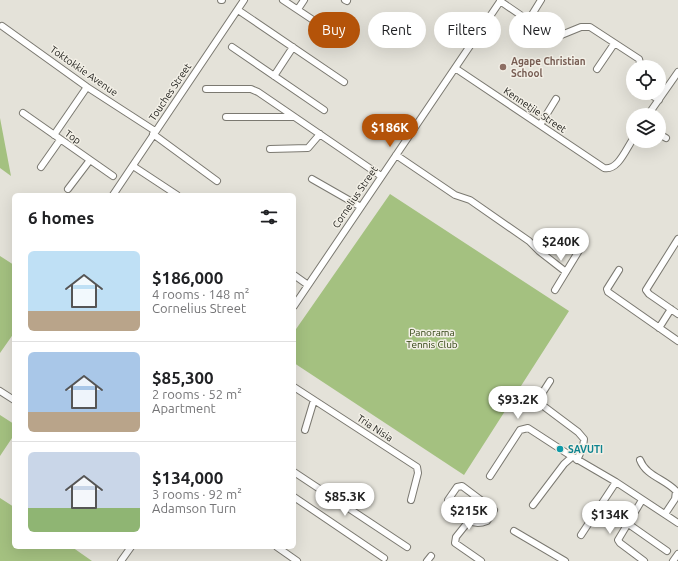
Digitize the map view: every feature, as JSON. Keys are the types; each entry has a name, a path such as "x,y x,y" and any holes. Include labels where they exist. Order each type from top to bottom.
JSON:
{"street":[{"name":"Touches Street","path":"114,193 244,0"},
{"path":"284,0 308,17"},
{"path":"298,10 304,0"},
{"path":"534,12 541,0"},
{"path":"500,1 515,12"},
{"name":"Cornelius Street","path":"296,303 500,1"},
{"path":"238,10 344,82"},
{"name":"Toktokkie Avenue","path":"2,26 154,133 217,181"},
{"path":"565,34 581,27 590,27 639,60"},
{"path":"597,69 614,44"},
{"path":"232,47 324,110"},
{"path":"274,76 293,47"},
{"name":"Kennetjie Street","path":"455,68 604,168 610,168 615,165 627,148"},
{"path":"666,90 678,72"},
{"path":"54,135 87,86"},
{"path":"206,89 254,90 381,176"},
{"path":"540,125 556,99"},
{"path":"653,108 659,100"},
{"name":"Top","path":"23,113 113,176"},
{"path":"226,117 293,117"},
{"path":"270,149 308,148 320,134"},
{"path":"41,167 60,140"},
{"path":"396,155 455,195 470,200 529,241 539,251 566,272"},
{"path":"68,189 90,160"},
{"path":"133,166 173,193"},
{"path":"312,180 361,207"},
{"path":"678,239 646,290 649,294 678,314"},
{"path":"555,290 583,244"},
{"path":"619,270 607,289 608,292 678,341"},
{"path":"296,276 308,285"},
{"path":"659,328 670,309"},
{"path":"533,505 564,464 583,447 584,439 578,432 542,405 543,392 550,381"},
{"name":"Tria Nisia","path":"296,388 417,467 418,473 411,500"},
{"path":"0,391 12,399"},
{"path":"305,430 314,400"},
{"path":"490,476 520,430 524,428 532,431 572,457 616,482 678,524"},
{"path":"640,460 645,469 670,485 676,491 675,499 665,514"},
{"path":"296,473 407,547"},
{"path":"581,535 616,482"},
{"path":"459,486 462,486 494,510 486,522 468,522 448,503 459,486"},
{"path":"296,498 384,558"},
{"path":"642,500 619,536 618,541 644,561"},
{"path":"468,522 456,537 455,543 481,561"},
{"path":"627,523 667,551"},
{"path":"514,531 565,561"},
{"path":"122,561 130,549"},
{"path":"280,549 297,561"},
{"path":"673,561 678,554"}],"green space":[{"path":"0,118 11,176 0,168"},
{"name":"Panorama Tennis Club","path":"390,194 569,311 464,475 296,364 296,329"},
{"path":"0,256 12,264 12,336 0,353"},
{"path":"0,415 12,423 12,438 0,456"},
{"path":"0,498 12,506 12,549 75,549 92,561 0,561"}],"place":[{"name":"Agape Christian School","path":"503,67"},
{"name":"SAVUTI","path":"560,449"}]}
